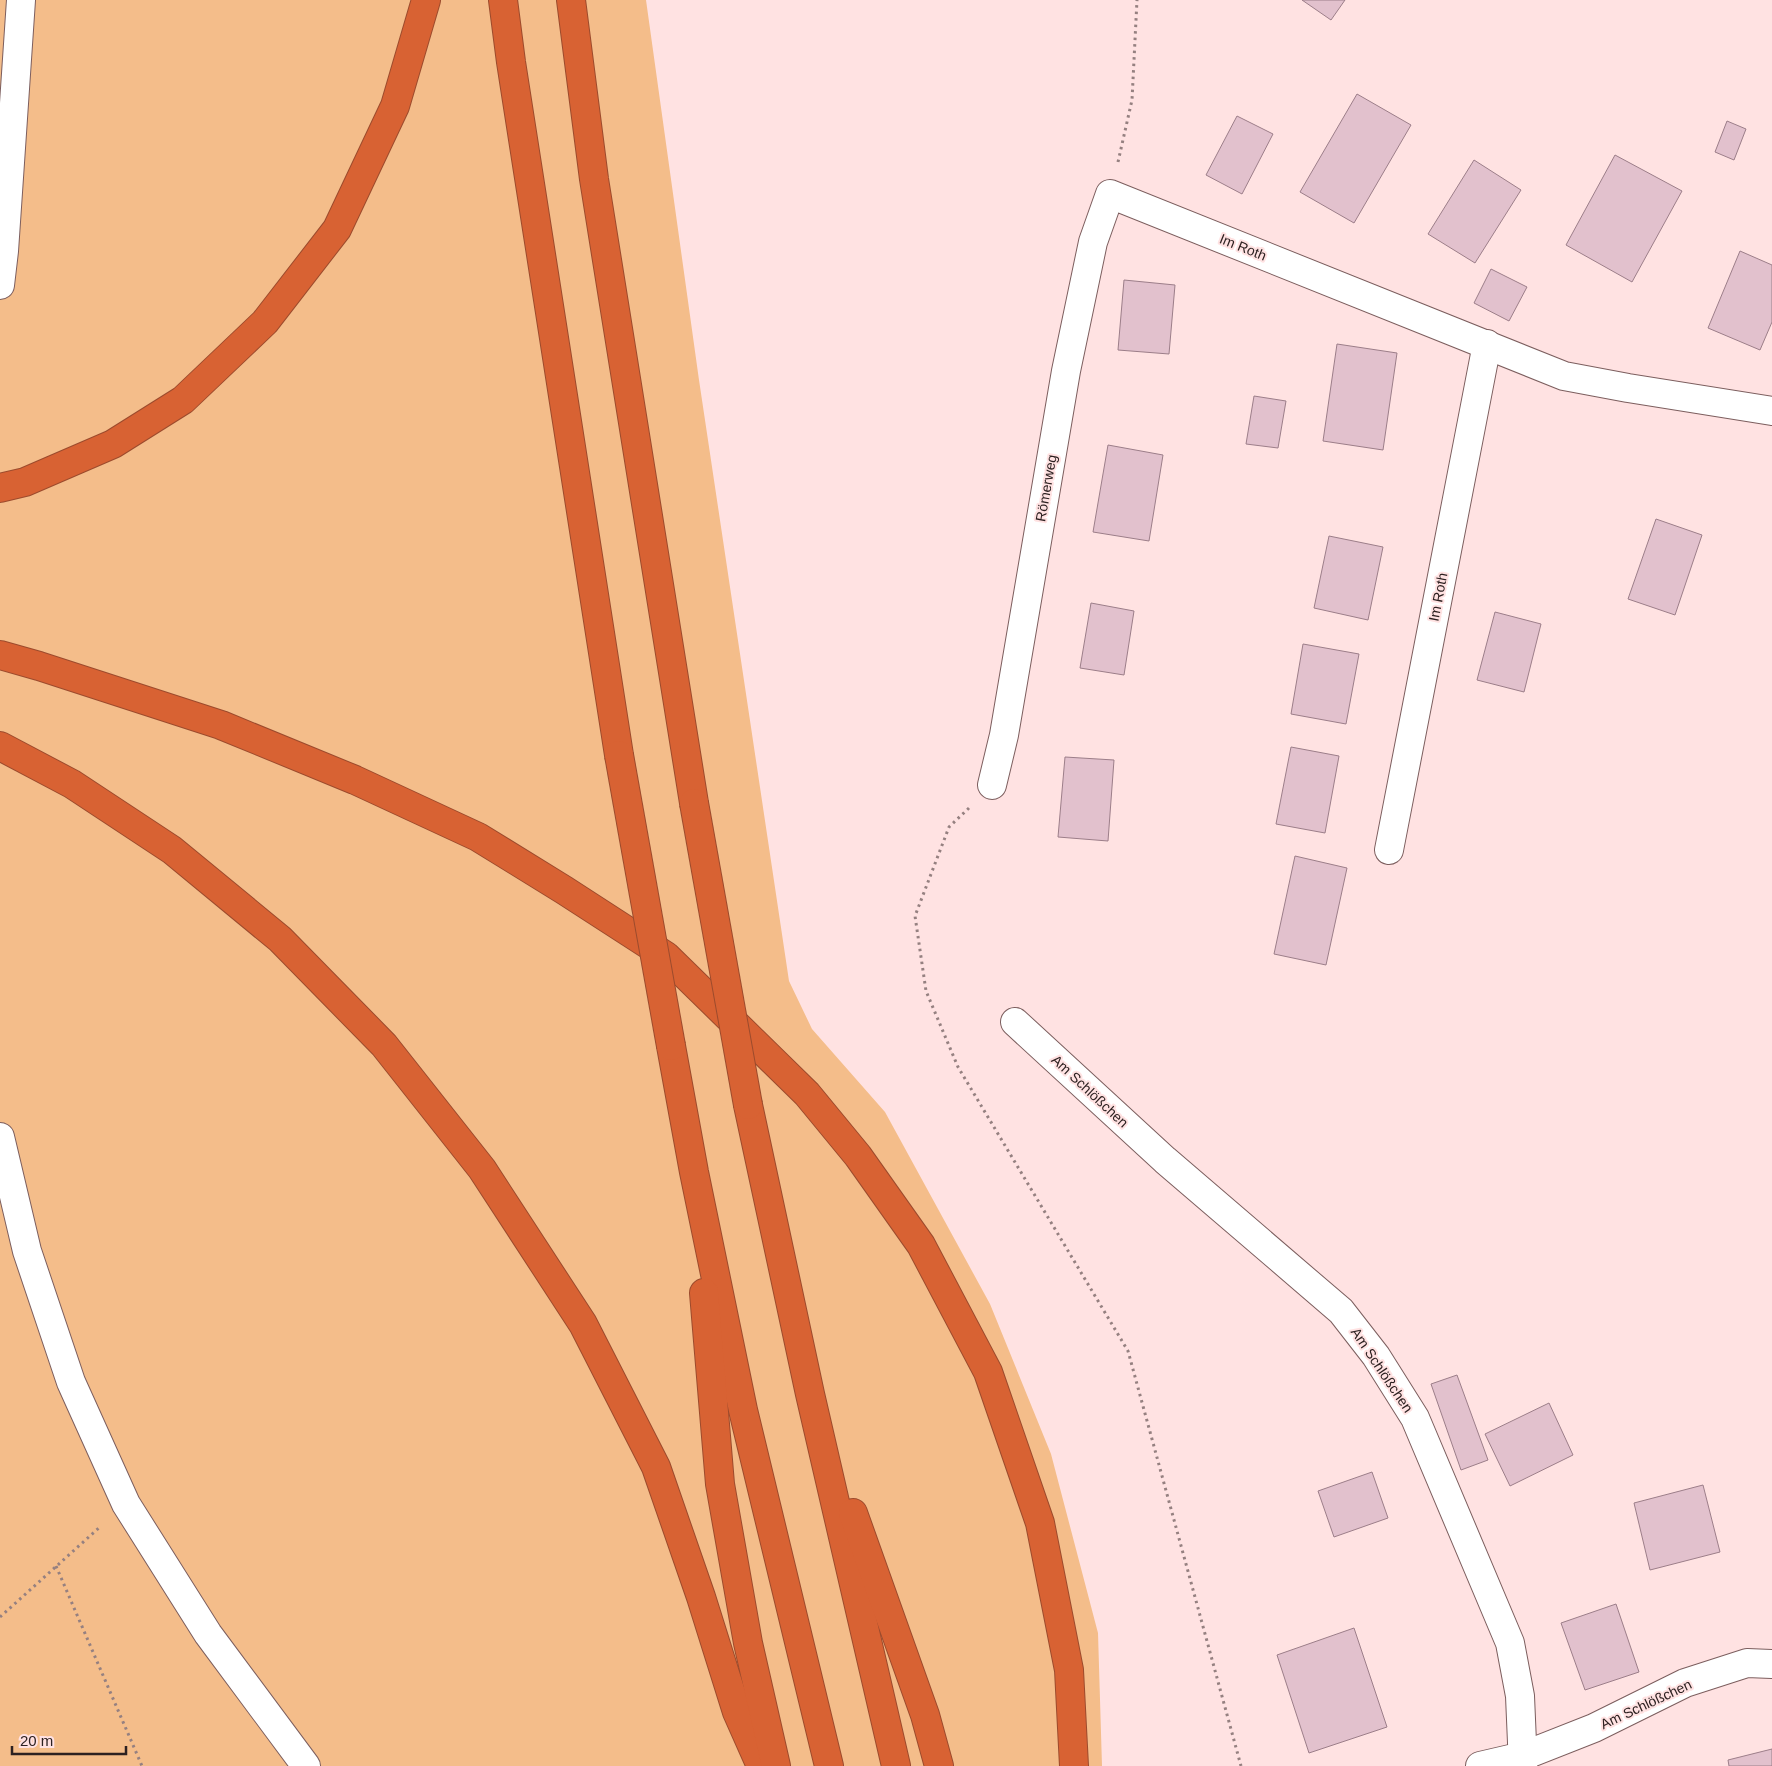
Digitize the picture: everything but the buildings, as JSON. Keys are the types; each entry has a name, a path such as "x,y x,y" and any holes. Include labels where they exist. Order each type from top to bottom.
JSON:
{"highway":[{"path":"0,488 25,482 113,444 183,400 265,322 337,229 395,106 426,0"},
{"path":"503,0 511,62 619,755 694,1172 743,1410 829,1766"},
{"path":"571,0 594,179 694,803 748,1105 810,1394 896,1766"},
{"path":"0,655 221,725 355,780 478,838 564,890 666,956 807,1094 858,1156 921,1245 988,1372 1040,1522 1069,1670 1074,1766"},
{"path":"0,746 72,784 172,850 280,939 384,1045 482,1169 583,1324 656,1467 701,1597 737,1712 761,1766"},
{"path":"694,1172 720,1484 748,1643 776,1766"},
{"path":"810,1394 925,1715 939,1766"}],"street":[{"path":"0,285 21,0"},
{"name":"Im Roth","path":"1110,194 1564,376 1772,411"},
{"name":"Römerweg","path":"992,785 1004,735 1066,371 1093,242 1110,194"},
{"name":"Im Roth","path":"1390,850 1487,344"},
{"name":"Am Schlößchen","path":"1015,1022 1165,1160 1341,1311 1376,1356 1415,1418 1510,1644 1520,1696 1523,1761"},
{"path":"0,1137 27,1251 71,1382 126,1504 208,1634 306,1766"},
{"name":"Am Schlößchen","path":"1480,1766 1523,1761 1685,1683 1747,1663 1772,1664"}],"path":[{"path":"1110,194 1132,100 1137,0"},
{"path":"992,785 949,827 915,916 926,992 958,1067 1128,1351 1241,1766"},
{"path":"0,1617 126,1504"},
{"path":"56,1566 142,1766"}],"shaded area":[{"path":"0,0 646,0 699,380 789,981 812,1029 885,1112 990,1304 1051,1454 1098,1633 1102,1766 0,1766"}]}
